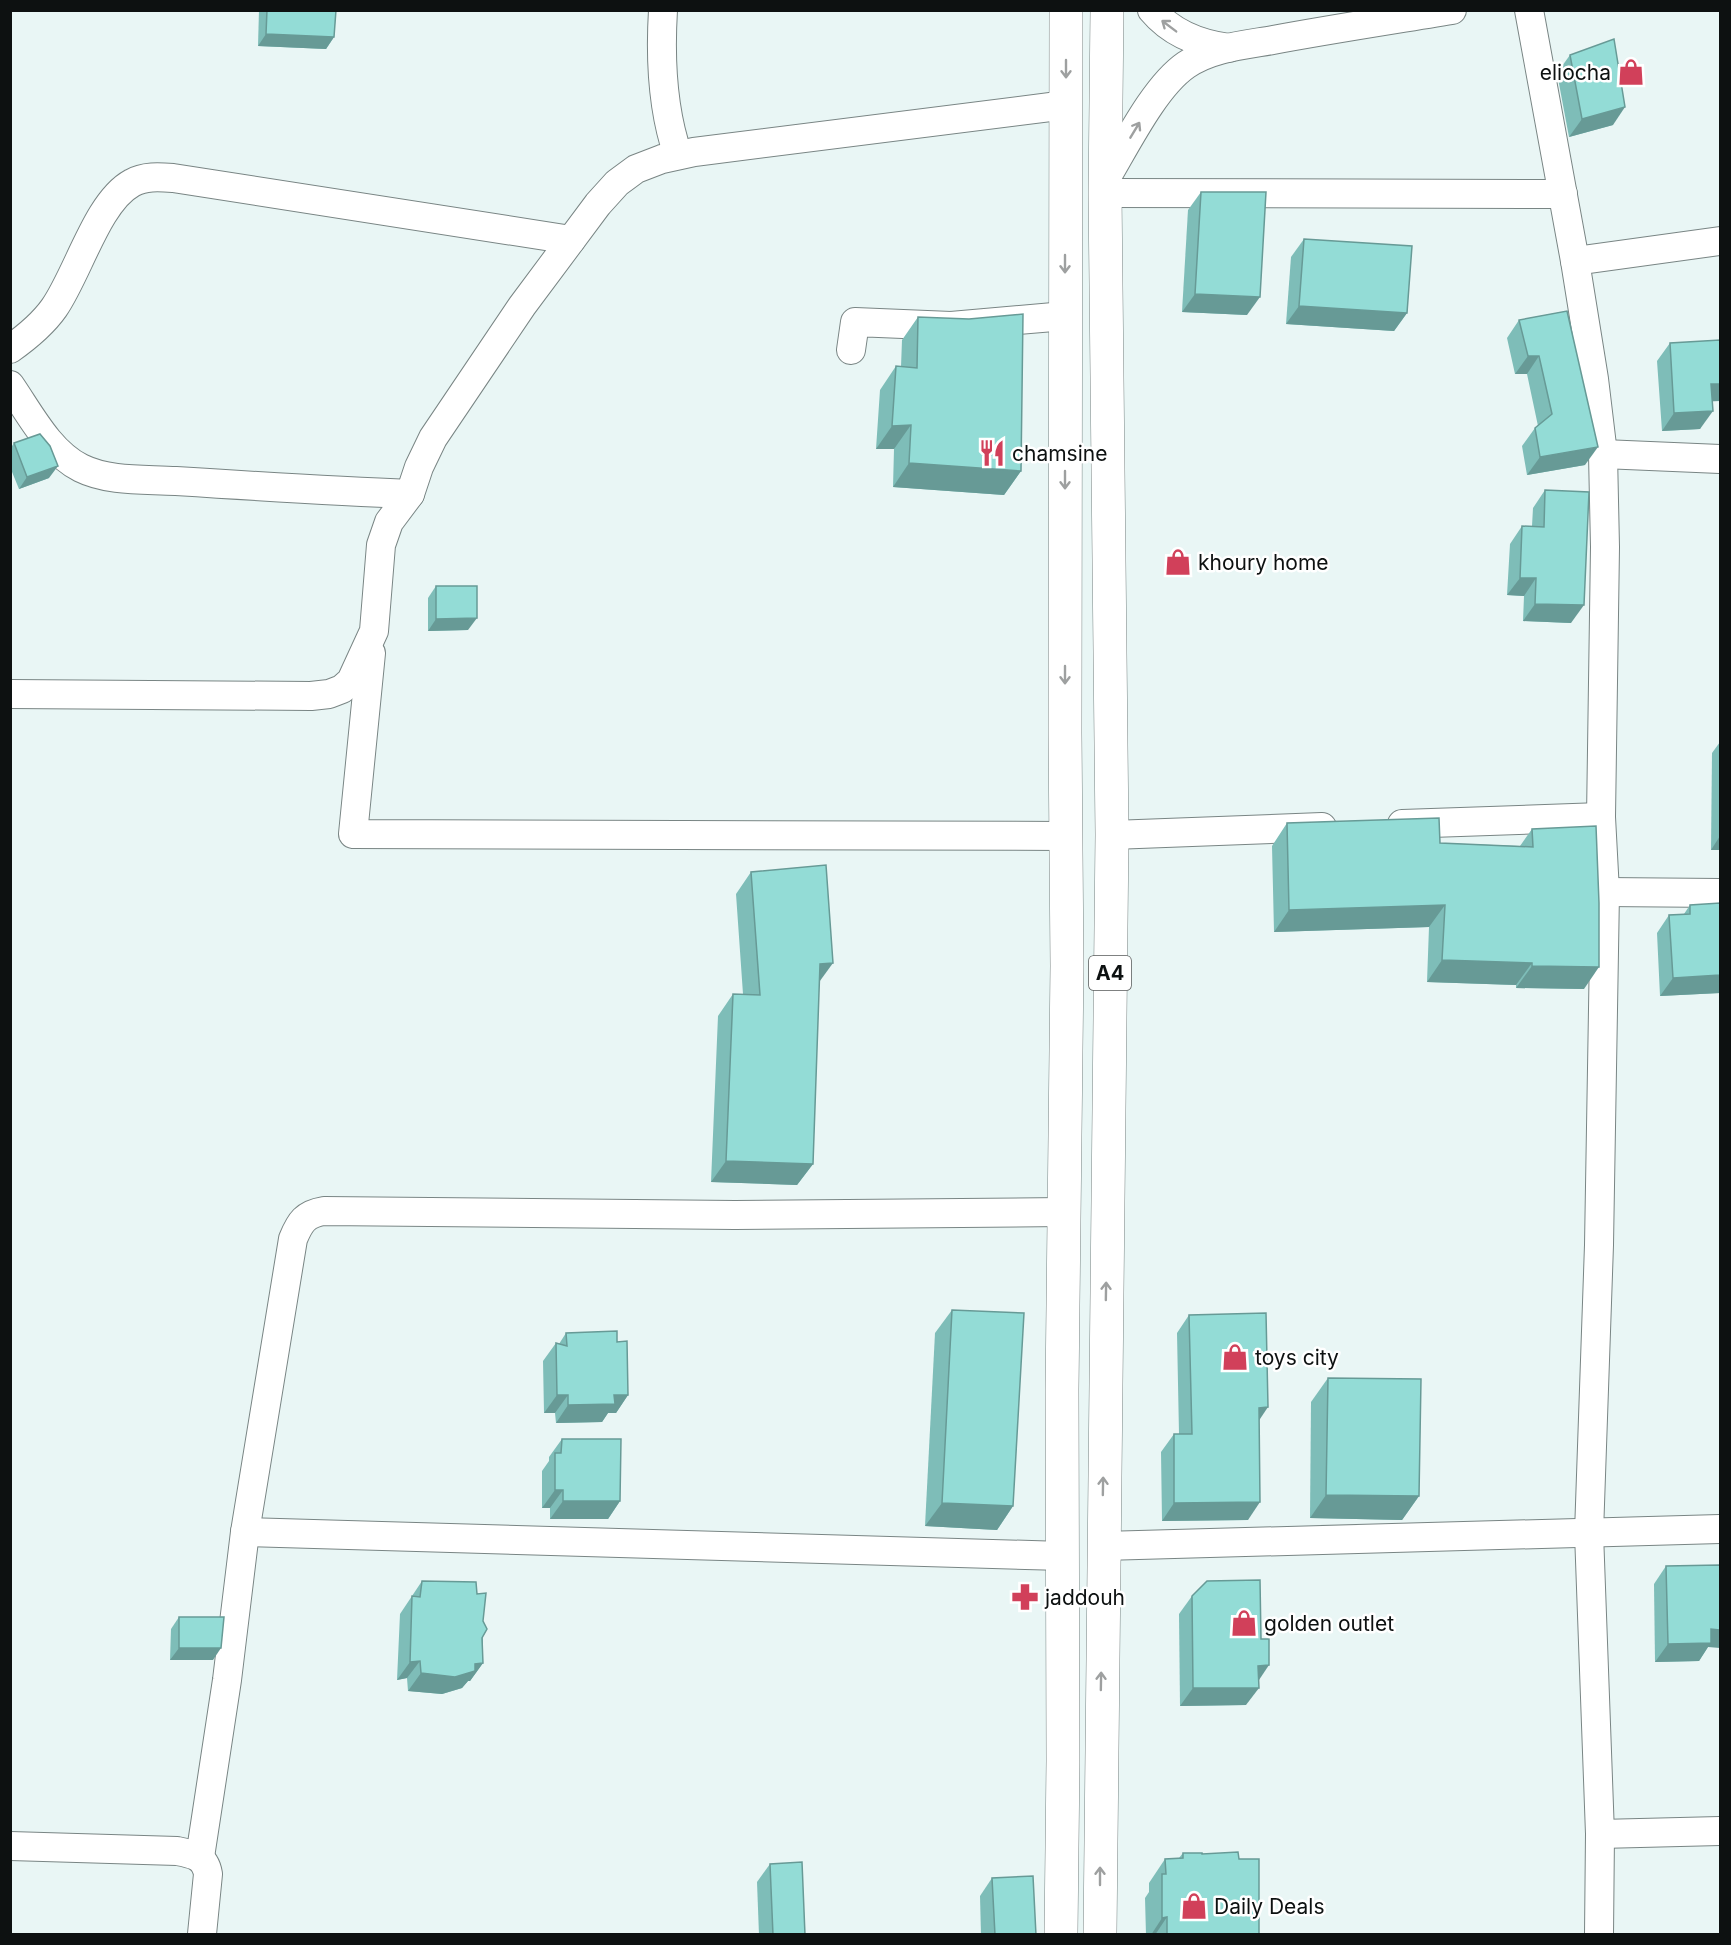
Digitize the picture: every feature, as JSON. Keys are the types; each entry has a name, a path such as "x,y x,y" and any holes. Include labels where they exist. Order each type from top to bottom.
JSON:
{"highway":[{"name":"A4","path":"1061,1935 1066,836 1066,10"},
{"name":"A4","path":"1100,1935 1112,835 1105,187 1107,10"}],"street":[{"path":"663,10 663,79 669,130 678,155"},
{"path":"1152,10 1167,26 1185,37 1210,46 1229,48"},
{"path":"1452,10 1335,28 1229,48 1203,56 1185,65 1172,77 1148,108 1105,187 1563,194"},
{"path":"1529,10 1575,261 1594,379 1603,454 1605,546 1601,817 1605,892 1599,1245 1589,1533 1600,1834 1599,1935"},
{"path":"1066,105 678,155 636,169 617,183 598,204 522,306 433,438 419,467 410,494 389,522 381,544 353,834 1066,836"},
{"path":"10,349 37,329 55,307 76,270 96,225 115,196 132,182 150,177 173,178 571,240"},
{"path":"1575,261 1720,241"},
{"path":"851,350 855,322 951,326 1065,316"},
{"path":"10,385 53,446 67,459 95,473 233,485 410,494"},
{"path":"1603,454 1720,459"},
{"path":"10,694 311,696 329,694 342,689 351,681 374,631"},
{"path":"1112,835 1601,817"},
{"path":"1605,892 1720,893"},
{"path":"200,1857 225,1692 245,1532 293,1239 303,1218 312,1213 324,1211 735,1215 1064,1212"},
{"path":"1103,1546 1720,1529"},
{"path":"245,1532 1062,1556"},
{"path":"1600,1834 1720,1831"},
{"path":"10,1846 177,1851 200,1857 206,1865 208,1874 202,1935"}],"building":[{"path":"267,10 336,10 334,37 266,34"},
{"path":"1614,39 1625,107 1582,119 1570,55"},
{"path":"1201,192 1266,192 1260,297 1195,294"},
{"path":"1304,239 1412,246 1407,313 1299,306"},
{"path":"1567,311 1598,447 1540,457 1535,428 1552,414 1539,356 1528,356 1519,320"},
{"path":"1023,314 1021,471 909,463 911,425 892,426 896,366 917,368 918,317 969,319"},
{"path":"1720,340 1720,384 1711,384 1713,411 1674,413 1670,343"},
{"path":"40,434 50,446 58,466 27,477 14,443"},
{"path":"1545,490 1589,492 1584,605 1535,604 1536,578 1520,578 1522,526 1544,527"},
{"path":"436,586 477,586 477,618 436,619"},
{"path":"1439,818 1440,843 1533,847 1532,829 1596,826 1599,967 1532,966 1532,963 1442,960 1445,905 1289,910 1287,823"},
{"path":"826,865 833,963 820,964 813,1164 726,1161 733,994 760,995 751,872"},
{"path":"1720,903 1720,975 1673,978 1669,915 1690,914 1690,905"},
{"path":"952,1310 1024,1313 1013,1506 942,1503"},
{"path":"1266,1313 1268,1407 1259,1408 1260,1502 1174,1503 1174,1434 1192,1434 1189,1315"},
{"path":"617,1331 617,1342 627,1341 628,1395 614,1395 615,1404 568,1405 568,1395 557,1395 556,1343 567,1346 566,1333"},
{"path":"1328,1378 1421,1379 1419,1496 1326,1495"},
{"path":"562,1439 621,1439 620,1501 563,1501 563,1490 555,1490 555,1453 561,1453"},
{"path":"1720,1565 1720,1630 1711,1629 1711,1643 1668,1644 1666,1566"},
{"path":"1260,1580 1261,1639 1269,1639 1269,1665 1258,1666 1259,1688 1193,1688 1192,1596 1207,1581"},
{"path":"422,1581 476,1582 477,1594 486,1593 483,1621 487,1629 482,1638 483,1663 475,1664 475,1671 455,1677 421,1673 420,1661 410,1662 412,1596 420,1597"},
{"path":"179,1617 224,1617 221,1648 179,1648"},
{"path":"1238,1852 1239,1859 1259,1859 1259,1935 1167,1935 1167,1917 1162,1918 1162,1874 1166,1874 1165,1859 1183,1858 1183,1853"},
{"path":"802,1862 805,1935 773,1935 770,1864"},
{"path":"1033,1876 1036,1935 995,1935 992,1878"}],"place":[{"name":"eliocha","path":"1631,72"},
{"name":"chamsine","path":"992,453"},
{"name":"khoury home","path":"1178,562"},
{"name":"toys city","path":"1235,1357"},
{"name":"jaddouh","path":"1025,1597"},
{"name":"golden outlet","path":"1244,1623"},
{"name":"Daily Deals","path":"1194,1906"}]}
